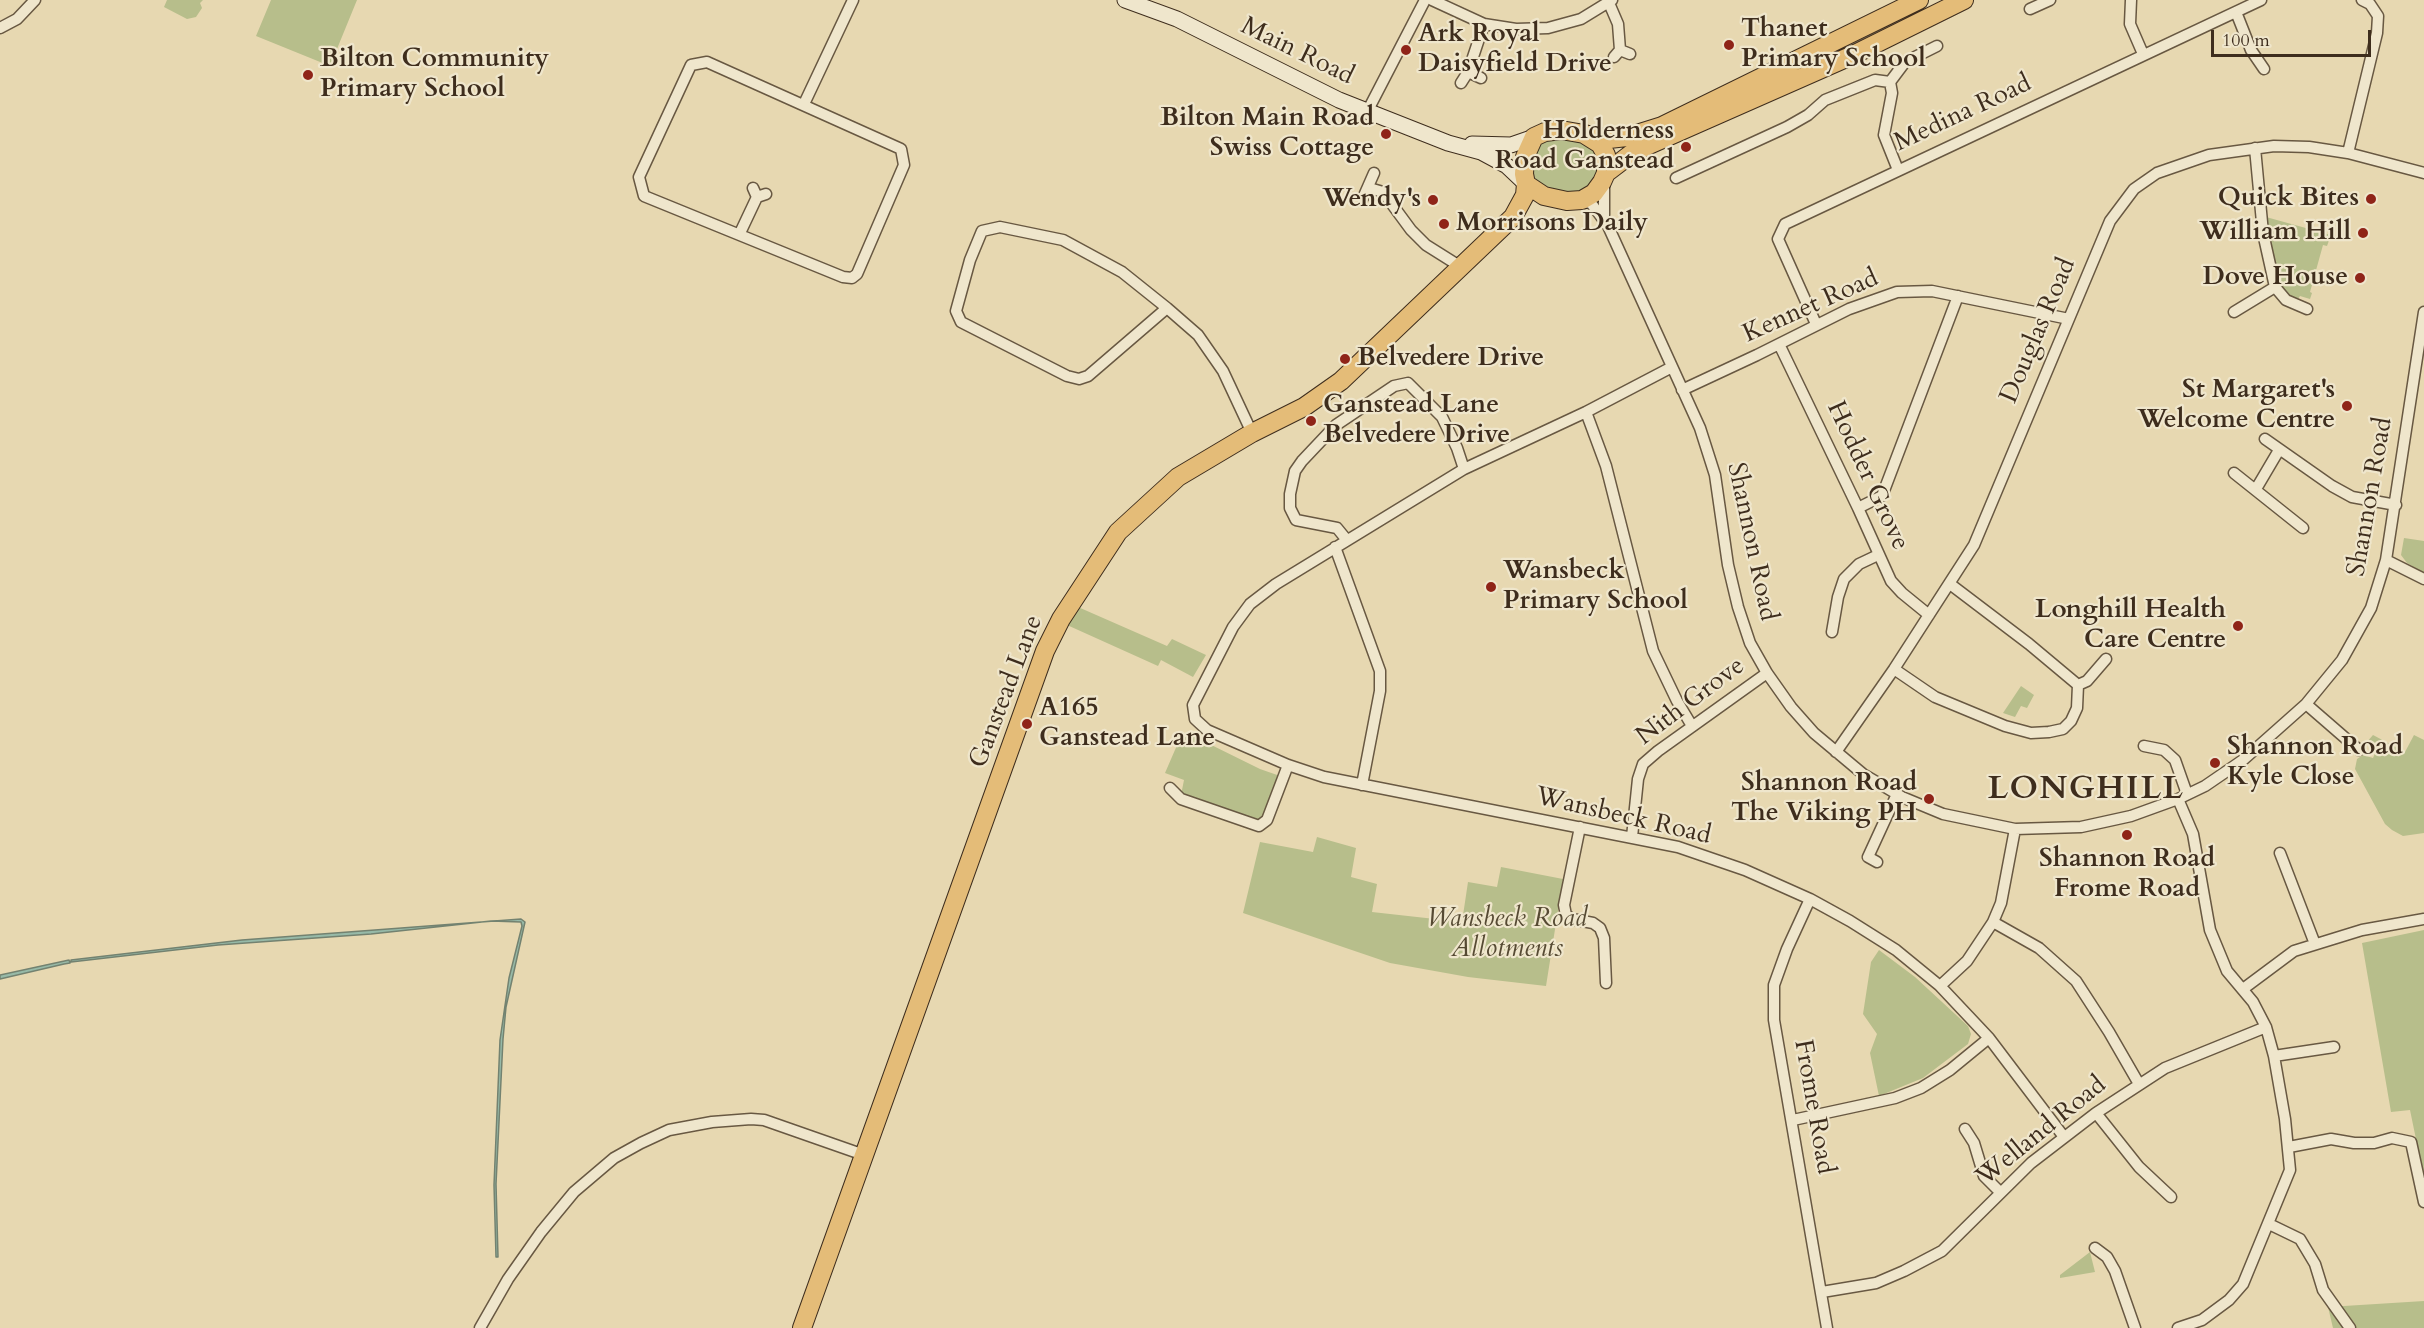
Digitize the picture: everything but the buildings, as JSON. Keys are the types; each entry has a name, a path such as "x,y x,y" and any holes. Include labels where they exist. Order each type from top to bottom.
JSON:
{"highway":[{"path":"1919,0 1662,126 1634,136 1618,138 1551,131 1534,137 1525,157 1526,184 1540,195 1567,201 1586,198 1594,192 1606,174 1631,154 1853,55 1964,0"},
{"path":"1584,135 1596,141 1603,149 1607,160 1606,174"},
{"name":"Ganstead Lane","path":"802,1328 1045,651 1061,619 1118,532 1178,477 1252,433 1304,407 1341,381 1513,217 1525,195 1526,184"},
{"name":"Ganstead Lane","path":"1513,217 1567,201"}],"main road":[{"name":"Main Road","path":"1125,0 1177,20 1305,84 1368,112 1448,143 1480,152 1511,169 1526,184"},
{"name":"Main Road","path":"1448,143 1504,146 1522,143 1534,137"}],"street":[{"path":"0,28 17,19 35,0"},
{"path":"804,104 853,0"},
{"path":"1368,112 1425,0"},
{"path":"1432,0 1484,24 1516,29 1548,28 1581,19 1610,1 1618,24 1621,53"},
{"path":"2034,5 2050,0"},
{"path":"2131,0 2130,24 2144,54"},
{"name":"Medina Road","path":"1816,324 1778,239 1785,224 2261,0"},
{"path":"2348,153 2377,33 2378,16 2370,4 2362,0"},
{"path":"2236,12 2251,50 2264,69"},
{"path":"1461,83 1468,72 1484,24"},
{"path":"1898,170 1884,135 1892,93 1890,82 1905,62 1937,46"},
{"path":"706,62 804,104 901,148 904,165 857,274 852,278 843,277 645,196 639,177 691,65 706,62"},
{"path":"1468,72 1481,78"},
{"path":"1676,178 1689,168 1787,127 1808,115 1825,100 1875,80 1890,82"},
{"name":"Douglas Road","path":"1836,752 1894,669 1974,545 2109,221 2134,189 2157,173 2209,155 2255,148 2309,147 2348,153 2424,173"},
{"path":"2255,148 2263,233 2275,287 2286,300 2307,309"},
{"path":"1374,173 1366,193 1383,192 1411,230 1426,245 1461,267"},
{"name":"Shannon Road","path":"1604,218 1603,195 1606,174"},
{"path":"740,233 759,193"},
{"name":"Shannon Road","path":"1567,201 1587,201 1604,218 1629,268 1700,428 1715,475 1728,565 1738,607 1750,643 1767,674 1806,724 1863,774 1897,794 1943,814 2015,829 2081,827 2132,816 2205,786 2242,760 2306,704 2342,660 2371,608 2386,560 2424,312"},
{"path":"1167,308 1088,376 1079,379 1067,376 962,322 956,311 967,269 982,231 1000,227 1063,240 1122,272 1167,308 1198,334 1223,371 1252,433"},
{"path":"2234,312 2275,287"},
{"name":"Kennet Road","path":"1682,390 1816,324 1849,309 1897,292 1932,291 2069,319"},
{"path":"1858,508 1882,496 1959,296"},
{"name":"Hodder Grove","path":"1779,344 1858,508 1890,581 1929,615"},
{"name":"Wansbeck Road","path":"1672,367 1586,412 1464,469 1346,539 1276,584 1250,604 1233,627 1193,705 1195,719 1207,730 1288,765 1324,777 1678,847 1724,863 1810,899 1896,950 1940,986 1989,1038 2064,1137"},
{"path":"1346,539 1337,528 1296,520 1290,508 1290,494 1295,471 1336,425 1394,386 1408,383 1442,417 1464,469"},
{"path":"1586,412 1606,466 1653,651 1692,726"},
{"path":"2265,439 2332,486 2352,497 2396,505"},
{"path":"2256,489 2279,450"},
{"path":"2234,474 2303,528"},
{"path":"1335,547 1380,671 1380,691 1362,785"},
{"path":"1832,632 1838,597 1844,579 1859,564 1878,555"},
{"path":"2386,560 2424,579"},
{"path":"1950,584 2030,644 2078,685"},
{"path":"2078,685 2088,681 2106,659"},
{"path":"1894,669 1935,697 2005,726 2031,733 2063,729 2071,721 2077,708 2078,685"},
{"name":"Nith Grove","path":"1632,837 1638,779 1643,764 1692,726 1767,674"},
{"path":"2306,704 2359,750"},
{"path":"2144,746 2164,750 2175,760 2182,797 2193,834 2210,930 2227,971 2253,1002 2266,1026 2274,1056 2289,1147 2290,1170 2243,1284 2229,1300 2202,1320 2178,1328"},
{"path":"1170,788 1181,799 1259,826 1267,820 1288,765"},
{"path":"1877,862 1868,857 1897,794"},
{"path":"1580,827 1564,905 1566,915 1572,919 1593,923 1600,928 1604,938 1606,983"},
{"path":"1940,986 1967,961 1993,922 2001,903 2015,829"},
{"path":"2280,853 2315,944"},
{"name":"Frome Road","path":"1810,899 1787,949 1774,985 1774,1020 1827,1328"},
{"path":"2243,989 2294,951 2362,930 2424,919"},
{"path":"1993,922 2039,948 2076,981 2139,1084"},
{"name":"Welland Road","path":"1822,1292 1876,1283 1905,1271 1942,1251 2000,1192 2064,1137 2096,1113 2165,1068 2266,1026"},
{"path":"1792,1120 1895,1098 1921,1088 1950,1070 1989,1038"},
{"path":"2274,1056 2334,1047"},
{"path":"2096,1113 2139,1167 2171,1197"},
{"path":"480,1328 508,1279 541,1232 574,1192 614,1158 669,1130 712,1122 764,1120 864,1155"},
{"path":"1965,1129 1974,1143 1984,1176 2000,1192"},
{"path":"2289,1147 2331,1139 2354,1143 2374,1143 2392,1138 2411,1142 2424,1202"},
{"path":"2269,1224 2300,1239 2315,1264 2323,1290 2350,1328"},
{"path":"2095,1248 2107,1257 2115,1271 2135,1328"}],"green space":[{"path":"167,0 203,0 200,3 202,8 196,17 187,19 164,7"},
{"path":"271,0 357,0 330,66 256,36"},
{"path":"1571,138 1593,150 1598,162 1597,175 1585,190 1567,195 1551,192 1535,182 1529,159 1543,140"},
{"path":"2266,217 2331,235 2327,246 2323,245 2310,299 2300,296 2298,299 2291,299 2277,283"},
{"path":"2404,538 2424,541 2424,573 2407,563 2401,555"},
{"path":"1078,607 1167,646 1172,639 1206,655 1193,677 1161,660 1158,666 1067,625"},
{"path":"2021,686 2034,695 2027,708 2021,706 2015,717 2003,713"},
{"path":"1187,733 1260,769 1280,776 1262,818 1258,820 1181,795 1184,780 1165,773 1181,736"},
{"path":"2373,735 2405,752 2414,735 2424,740 2424,833 2403,836 2385,824 2355,769 2357,759 2363,755 2373,758 2377,749 2366,743"},
{"name":"Wansbeck Road Allotments","path":"1317,837 1356,848 1351,877 1377,884 1372,912 1462,922 1468,882 1497,887 1501,867 1563,879 1546,986 1468,977 1390,963 1243,913 1260,842 1313,852"},
{"path":"2424,930 2424,1178 2410,1110 2391,1112 2362,943"},
{"path":"1879,950 1915,977 1968,1026 1971,1034 1968,1044 1923,1078 1879,1096 1870,1053 1877,1034 1863,1014 1871,962"},
{"path":"2090,1252 2095,1272 2060,1278 2060,1275"},
{"path":"2424,1301 2424,1328 2333,1328 2328,1307"}],"shaded area":[{"path":"521,919 525,922 506,1007 503,1039 496,1184 498,1257 496,1257 494,1185 500,1040 509,978 522,926 521,922 493,921"},
{"path":"483,922 371,934 218,945 71,962 71,960 242,940"},
{"path":"69,960 70,963 0,979 0,975"}],"place":[{"name":"Thanet Primary School","path":"1729,45"},
{"name":"Ark Royal Daisyfield Drive","path":"1406,50"},
{"name":"Bilton Community Primary School","path":"308,75"},
{"name":"Bilton Main Road Swiss Cottage","path":"1386,134"},
{"name":"Holderness Road Ganstead","path":"1686,147"},
{"name":"Quick Bites","path":"2371,199"},
{"name":"Wendy's","path":"1433,200"},
{"name":"Morrisons Daily","path":"1444,224"},
{"name":"William Hill","path":"2363,233"},
{"name":"Dove House","path":"2360,278"},
{"name":"Belvedere Drive","path":"1345,359"},
{"name":"St Margaret's Welcome Centre","path":"2347,406"},
{"name":"Ganstead Lane Belvedere Drive","path":"1311,421"},
{"name":"Wansbeck Primary School","path":"1491,587"},
{"name":"Longhill Health Care Centre","path":"2238,626"},
{"name":"A165 Ganstead Lane","path":"1027,724"},
{"name":"Shannon Road Kyle Close","path":"2215,763"},
{"name":"Shannon Road The Viking PH","path":"1929,799"},
{"name":"Shannon Road Frome Road","path":"2127,835"}],"district":[{"name":"LONGHILL","path":"2086,791"}]}
